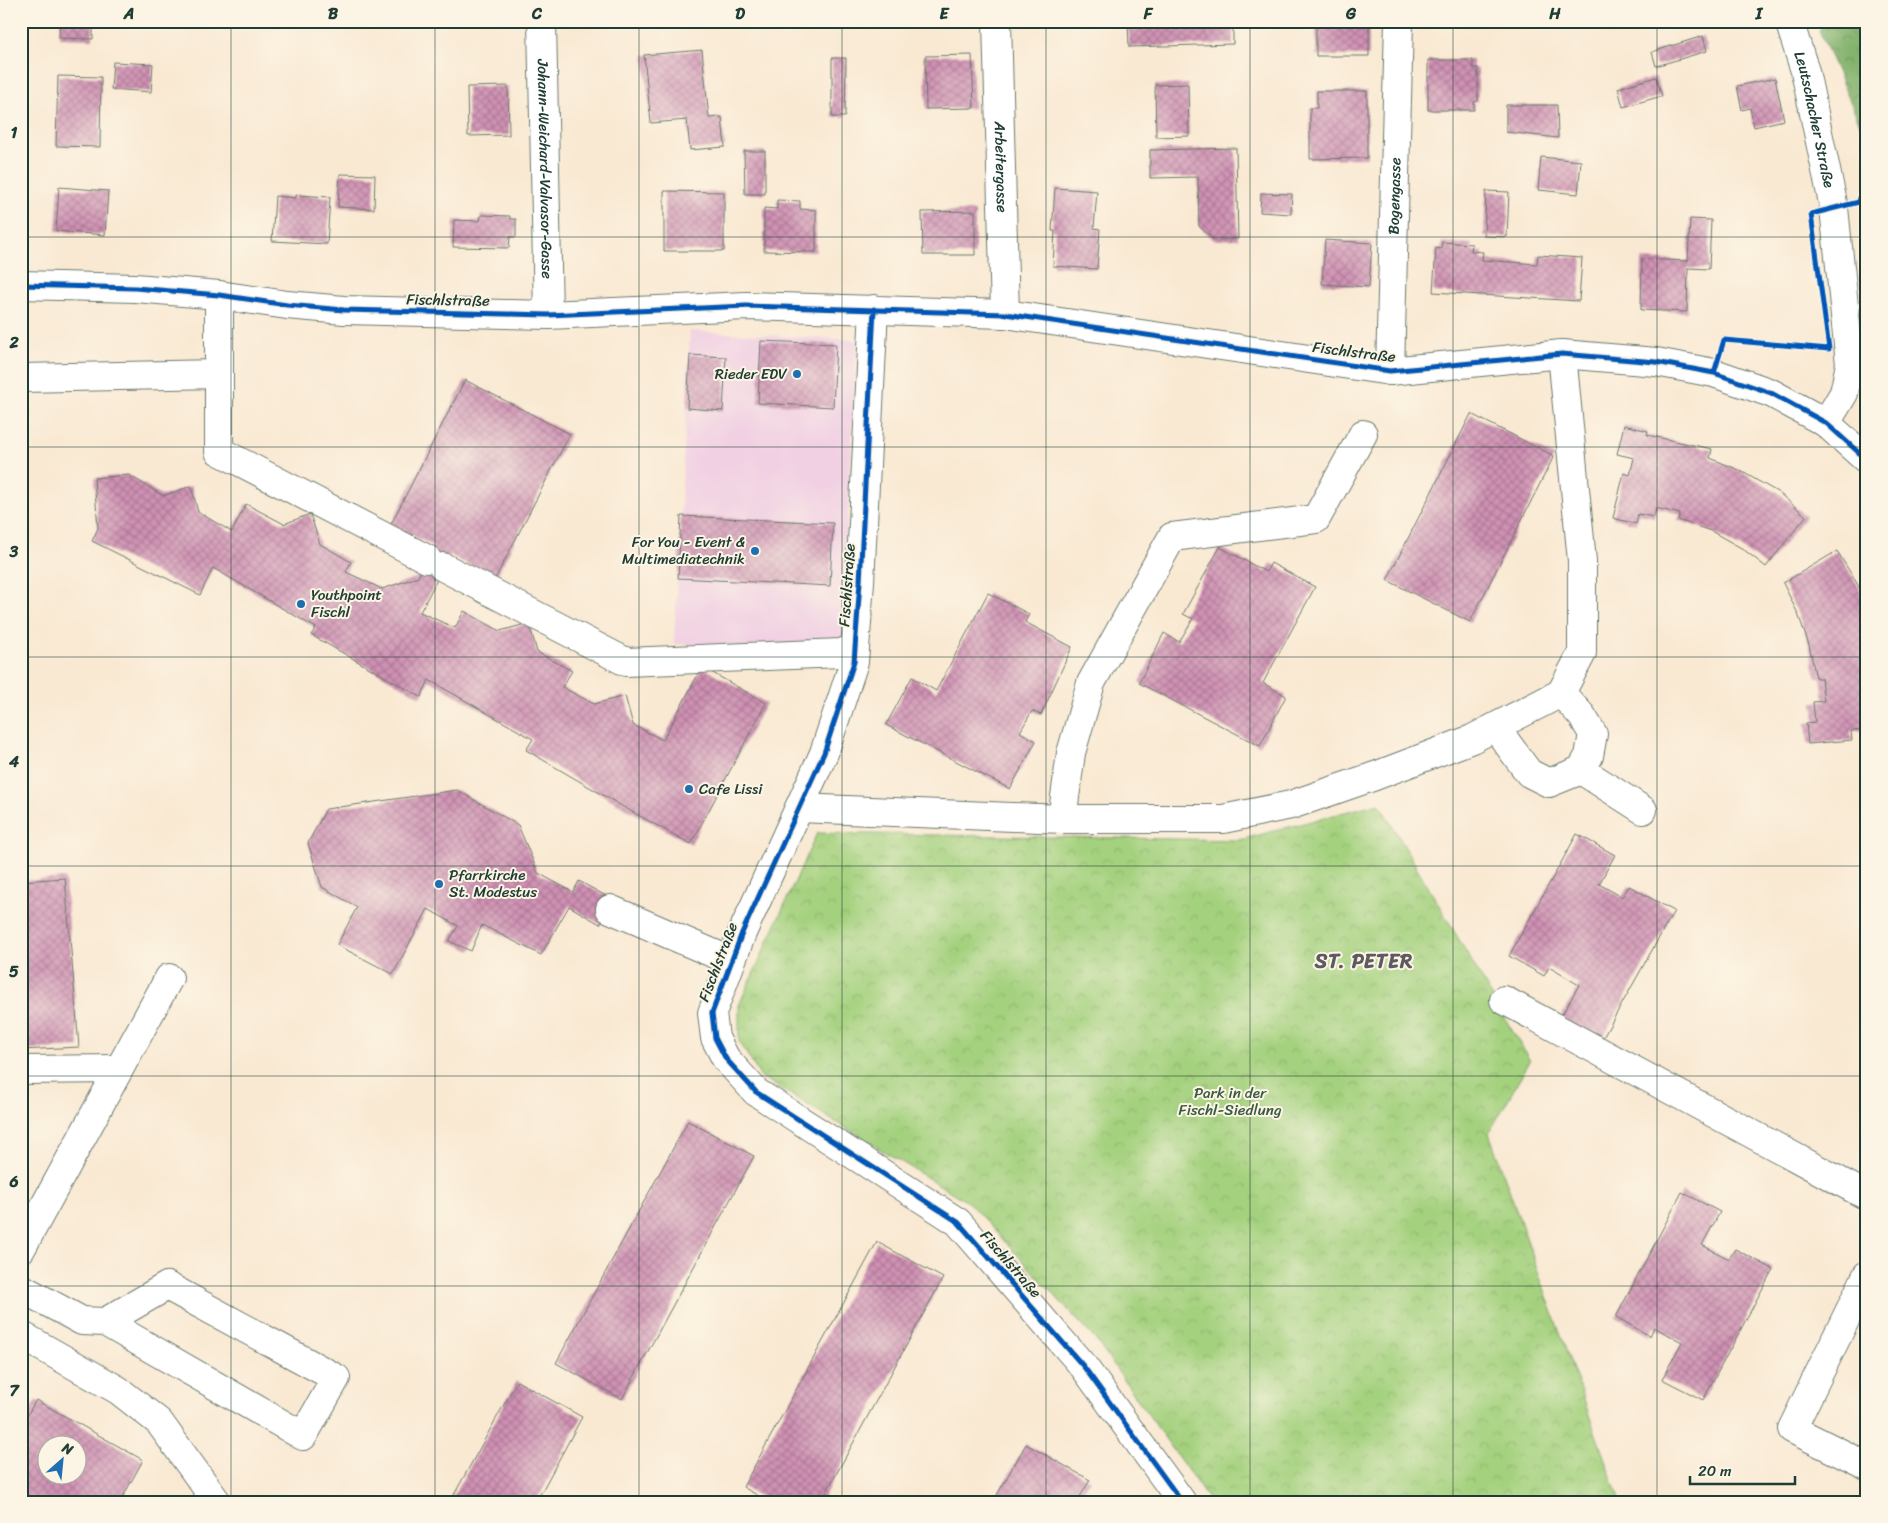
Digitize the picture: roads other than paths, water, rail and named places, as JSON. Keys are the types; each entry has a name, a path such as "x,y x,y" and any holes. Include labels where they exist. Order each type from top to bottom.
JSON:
{"street":[{"name":"Johann-Weichard-Valvasor-Gasse","path":"542,21 548,315"},
{"name":"Arbeitergasse","path":"997,21 1005,314"},
{"name":"Bogengasse","path":"1390,371 1399,21"},
{"name":"Leutschacher Straße","path":"1789,21 1805,70 1834,208 1850,364 1844,393 1826,423"},
{"name":"Fischlstraße","path":"21,286 135,288 219,295 287,305 344,310 548,315 736,306 1005,314 1390,371 1562,354 1656,362 1714,373 1771,393 1826,423 1867,460"},
{"path":"219,295 219,451 626,662 841,653 855,648"},
{"name":"Fischlstraße","path":"874,309 854,662 824,754 731,961 712,1014 715,1038 726,1059 756,1092 958,1222 1084,1367 1182,1502"},
{"path":"800,808 1062,819 1223,819 1291,804 1366,779 1496,728 1561,693 1582,653 1582,561 1562,354"},
{"path":"21,378 219,374"},
{"path":"1062,819 1071,753 1091,683 1172,538 1316,519 1363,434"},
{"path":"1496,728 1529,773 1549,783 1581,770 1589,756 1593,734 1582,716 1561,693"},
{"path":"1581,770 1643,810"},
{"path":"610,909 731,961"},
{"path":"21,1249 169,978"},
{"path":"1504,1000 1867,1196"},
{"path":"21,1070 119,1069"},
{"path":"1867,1275 1792,1429 1867,1466"},
{"path":"21,1288 82,1321 105,1322 303,1436 336,1378 167,1286 105,1322"},
{"path":"21,1335 118,1390 159,1422 217,1502"}],"place":[{"name":"Rieder EDV","path":"797,374"},
{"name":"For You - Event & Multimediatechnik","path":"755,551"},
{"name":"Youthpoint Fischl","path":"301,604"},
{"name":"Cafe Lissi","path":"689,789"},
{"name":"Pfarrkirche St. Modestus","path":"439,884"}],"district":[{"name":"ST. PETER","path":"1364,961"}],"park label":[{"name":"Park in der Fischl-Siedlung","path":"1230,1102"}]}
